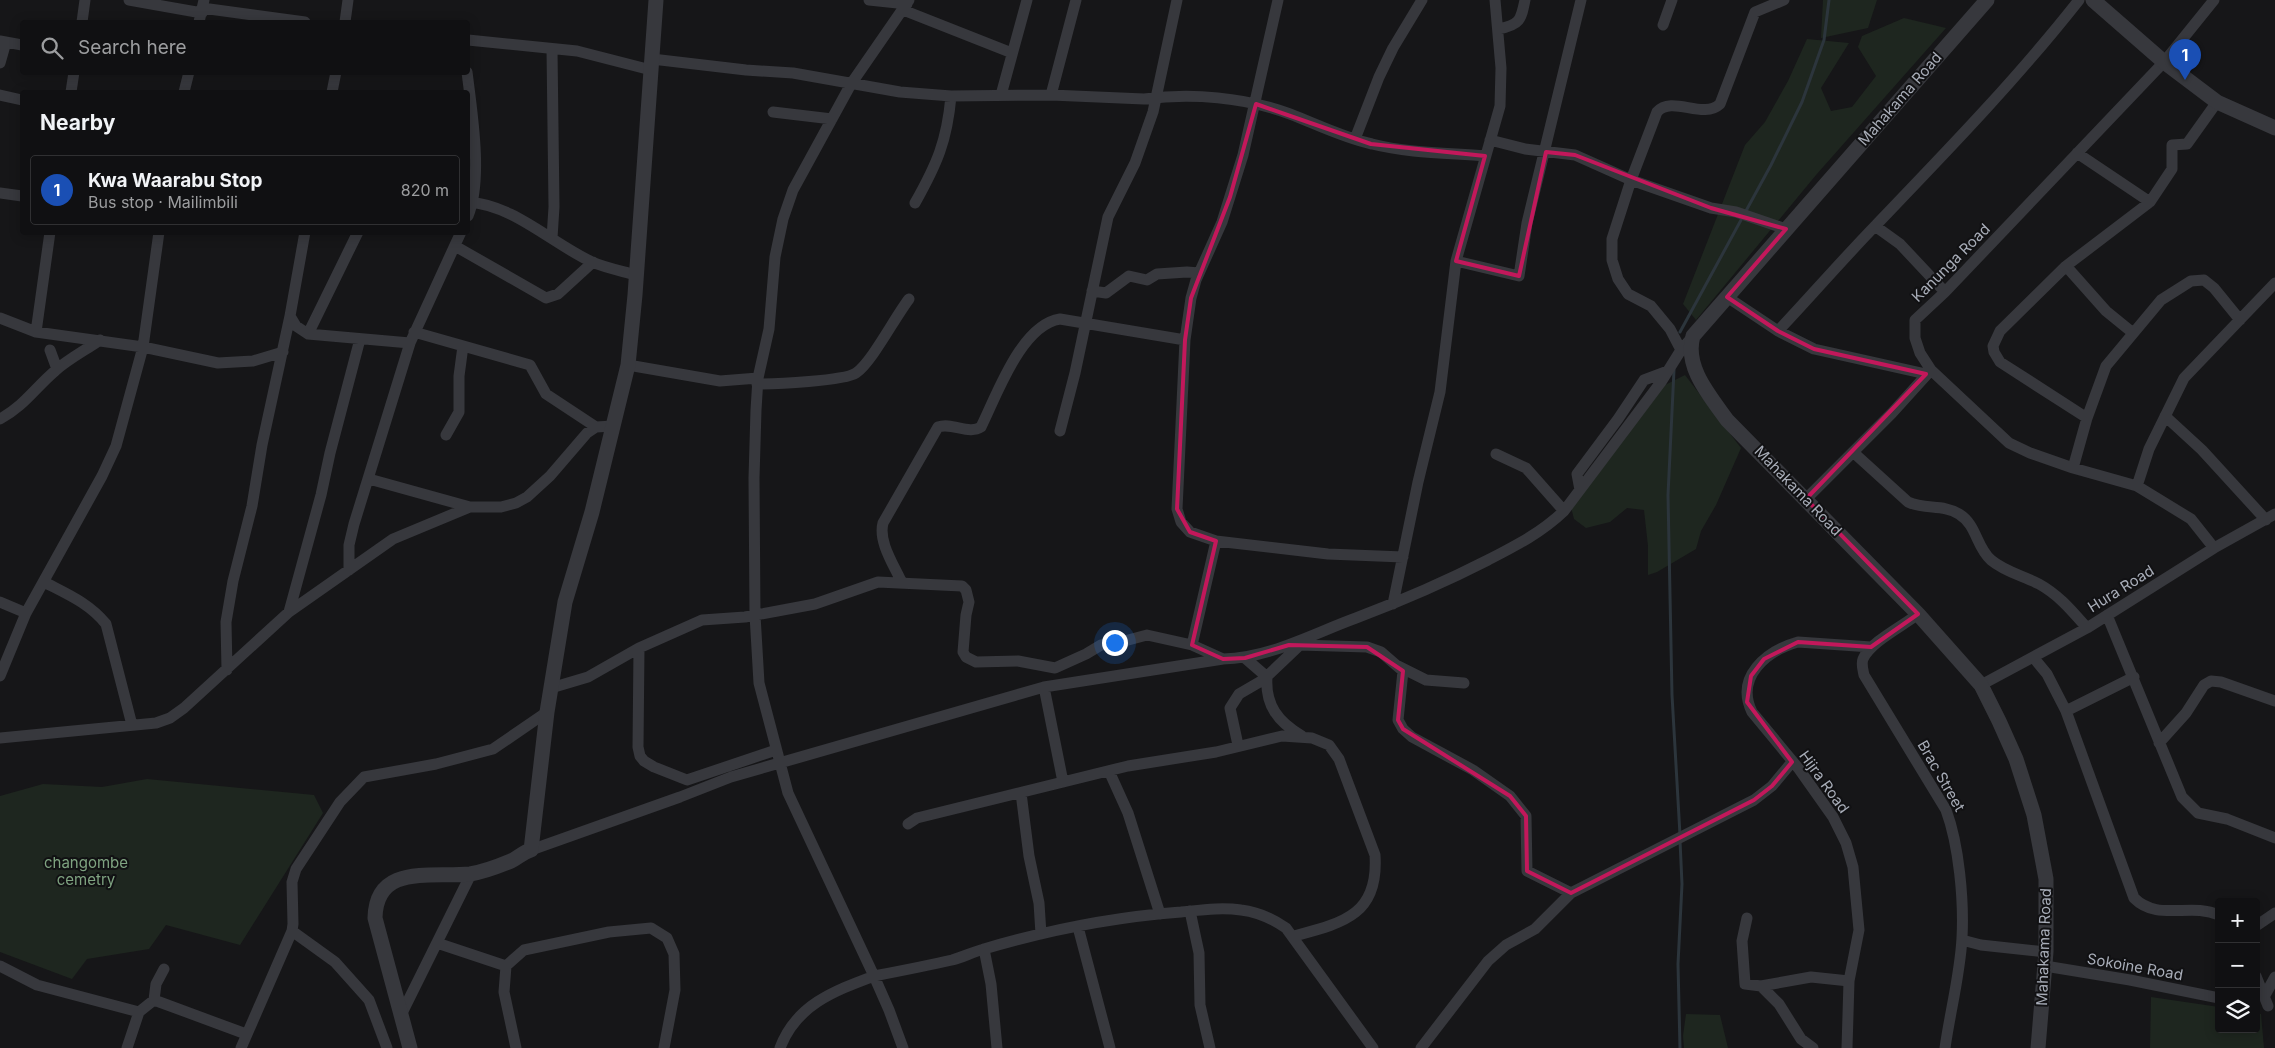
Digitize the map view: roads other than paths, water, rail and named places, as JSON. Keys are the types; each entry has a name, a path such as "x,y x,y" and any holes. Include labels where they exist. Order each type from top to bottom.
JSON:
{"street":[{"path":"82,20 85,0"},
{"path":"129,0 202,11 286,20"},
{"path":"346,20 348,0"},
{"path":"531,850 547,712 565,602 592,512 628,365 656,0"},
{"path":"869,0 907,4 1012,53"},
{"path":"1000,95 1027,0"},
{"path":"1051,95 1076,0"},
{"path":"1060,431 1086,323 1108,217 1135,163 1158,97 1177,0"},
{"path":"1278,0 1243,156 1230,197 1199,273 1191,298 1185,340 1177,509 1181,522 1190,532 1216,541 1328,554 1403,557"},
{"path":"1356,139 1378,77 1422,0"},
{"path":"1393,604 1418,482 1440,392 1456,261 1500,106 1501,68 1495,0"},
{"path":"1498,28 1511,26 1520,20 1525,0"},
{"path":"1456,261 1519,276 1527,223 1546,152 1581,0"},
{"path":"1663,25 1672,0"},
{"path":"1681,350 1670,329 1651,306 1628,294 1618,279 1612,260 1612,240 1631,180 1660,108 1666,106 1708,110 1720,104 1755,12 1784,0"},
{"name":"Mahakama Road","path":"1987,0 1693,336 1690,349 1692,362 1703,385 1727,420 1918,614 1981,685 1999,721 2016,759 2034,815 2046,879 2046,959 2038,1048"},
{"path":"1778,331 1875,226 1942,158 2048,39 2079,0"},
{"path":"2093,0 2164,62 2217,102 2275,128"},
{"name":"Kanunga Road","path":"2214,0 2164,62 1945,292 1915,320 1915,338 1929,372 2009,443 2030,453 2072,468 2137,486 2191,519 2214,548"},
{"path":"903,1048 874,976 788,794 779,762 759,683 755,615 754,478 758,381 769,330 776,257 783,219 793,190 851,84 907,4"},
{"path":"470,40 577,51 651,64 793,73 900,92 951,96 1051,95 1144,99 1158,97 1221,98 1256,104 1288,113 1371,144 1485,156"},
{"path":"0,63 3,42 20,45"},
{"path":"552,48 554,207 552,238"},
{"path":"71,90 74,75"},
{"path":"184,90 188,75"},
{"path":"332,90 335,75"},
{"path":"467,75 469,90"},
{"path":"0,95 20,100"},
{"path":"915,203 941,152 949,126 951,96"},
{"path":"2086,418 2008,368 1996,356 1993,346 2000,331 2066,266 2150,202 2172,169 2172,145 2187,144 2217,102"},
{"path":"470,106 474,152 470,202 509,214 593,262 636,275"},
{"path":"773,112 832,119"},
{"path":"1490,140 1546,152 1575,155 1631,180 1711,208 1736,212 1786,229"},
{"path":"2077,153 2150,202"},
{"path":"0,193 20,196"},
{"path":"1875,226 1900,244 1945,292"},
{"path":"36,332 50,235"},
{"path":"0,676 26,614 116,446 143,347 159,235"},
{"path":"227,670 226,622 252,506 262,445 283,352 304,235"},
{"path":"308,334 357,235"},
{"path":"349,570 350,538 412,338 460,235"},
{"path":"455,246 546,298 558,294 593,262"},
{"path":"2066,266 2106,311 2133,333"},
{"path":"1092,292 1106,293 1129,276 1147,280 1157,274 1199,273"},
{"path":"2072,468 2086,418 2106,366 2160,300 2191,281 2199,279 2209,282 2240,320"},
{"path":"2137,486 2149,449 2184,378 2275,283"},
{"path":"1727,297 1778,331 1814,349 1929,372"},
{"path":"628,365 720,381 758,381 786,384 844,377 855,374 870,356 909,299"},
{"path":"290,316 296,326 308,334 360,339 412,338 464,346 530,366 546,394 596,427"},
{"path":"0,318 36,332 143,347 218,363 253,361 283,352"},
{"path":"902,583 883,541 881,532 883,524 931,436 938,427 944,425 975,430 982,427 1011,365 1030,337 1042,325 1049,321 1060,319 1185,340"},
{"path":"410,1048 375,918 377,897 387,885 395,880 444,873 471,874 512,861 531,850 731,777 779,762 1044,688 1223,658 1245,658 1281,649 1310,635 1393,604 1463,573 1527,539 1564,511 1693,336"},
{"path":"288,612 321,495 360,339"},
{"path":"0,420 16,411 57,368 100,340"},
{"path":"446,435 459,412 459,376 464,346"},
{"path":"50,350 57,368"},
{"path":"1806,499 1854,453 1929,372"},
{"path":"2165,416 2271,517"},
{"path":"369,479 470,506 508,506 526,497 550,476 587,433 596,427 613,426"},
{"path":"1854,453 1908,502 1919,507 1932,506 1950,509 1961,515 1973,529 1981,549 1991,560 2052,592 2087,628"},
{"path":"1496,454 1526,468 1564,511"},
{"path":"0,738 156,723 170,718 227,670 288,612 393,539 470,506"},
{"name":"Hura Road","path":"1981,685 2087,628 2214,548 2271,517"},
{"path":"1192,645 1216,541"},
{"path":"44,582 95,610 106,624 132,725"},
{"path":"551,688 588,677 639,648 702,620 755,615 815,604 878,582 957,584 966,590 970,602 964,631 963,652 966,657 976,662 1018,661 1055,668 1101,645 1147,635 1192,645 1223,658"},
{"path":"0,602 26,614"},
{"path":"1871,647 1918,614"},
{"path":"2107,615 2182,798 2190,808 2198,813 2227,818 2275,838"},
{"path":"1238,745 1230,708 1239,694 1267,677 1310,635"},
{"name":"Hijra Road","path":"1847,1048 1849,981 1859,930 1853,867 1846,842 1833,817 1799,769 1752,712 1747,702 1749,684 1757,667 1776,650 1798,642 1871,647"},
{"path":"1299,645 1368,647 1381,652 1403,671 1398,720 1403,729 1412,737 1474,770 1510,796 1526,816 1527,871 1571,893"},
{"name":"Brac Street","path":"1871,647 1864,659 1864,675 1946,810 1958,849 1962,940 1945,1048"},
{"path":"639,648 638,747 640,756 644,761 687,780 776,750"},
{"path":"2033,657 2047,674 2066,711 2134,898 2141,905 2162,912 2181,909 2215,915"},
{"path":"1245,658 1267,677"},
{"path":"1394,664 1426,680 1464,683"},
{"path":"1267,677 1266,692 1272,709 1282,723 1304,737"},
{"path":"2066,711 2134,677"},
{"path":"2159,742 2186,713 2204,684 2221,682 2275,701"},
{"path":"1044,688 1063,782"},
{"path":"241,1048 292,931 292,882 296,869 340,802 364,777 436,764 493,749 547,712"},
{"path":"908,824 917,818 1109,771 1216,752 1238,745 1282,736 1312,738 1330,745 1339,759 1374,855 1375,866 1370,896 1357,912 1332,926 1294,936"},
{"path":"1421,1048 1488,961 1506,945 1536,929 1571,893 1754,800 1772,786 1792,762"},
{"path":"1109,771 1128,813 1160,914"},
{"path":"1021,793 1029,856 1039,904 1041,934"},
{"path":"401,1015 471,874"},
{"path":"780,1048 801,1013 837,990 874,976 954,959 1041,934 1138,915 1220,908 1242,910 1274,920 1294,936 1314,968 1373,1048"},
{"path":"1190,911 1199,953 1200,1005 1210,1048"},
{"path":"2260,923 2275,912"},
{"path":"1746,918 1742,941 1745,984 1760,986 1811,977 1849,981"},
{"path":"1078,927 1110,1048"},
{"path":"516,1048 504,992 506,966 524,950 609,932 651,928 667,938 674,954 675,990 664,1048"},
{"path":"292,931 335,962 369,1000 387,1048"},
{"name":"Sokoine Road","path":"1962,940 2130,980 2215,997"},
{"path":"437,943 506,966"},
{"path":"984,949 991,984 998,1048"},
{"path":"0,966 37,985 139,1012"},
{"path":"126,1048 139,1012 154,1000 156,984 164,969"},
{"path":"2266,1004 2275,977"},
{"path":"1760,986 1779,1004 1801,1039 1813,1048"},
{"path":"2260,987 2266,1004"},
{"path":"154,1000 246,1034"}],"waterway":[{"path":"1680,332 1771,165 1802,102 1824,40 1829,0"},
{"path":"1674,370 1668,495 1672,695 1680,835"},
{"path":"1680,841 1682,884 1678,964 1680,1048"}],"place":[{"name":"Kwa Waarabu Stop","path":"2185,80"}],"park label":[{"name":"changombe cemetry","path":"86,872"}]}
